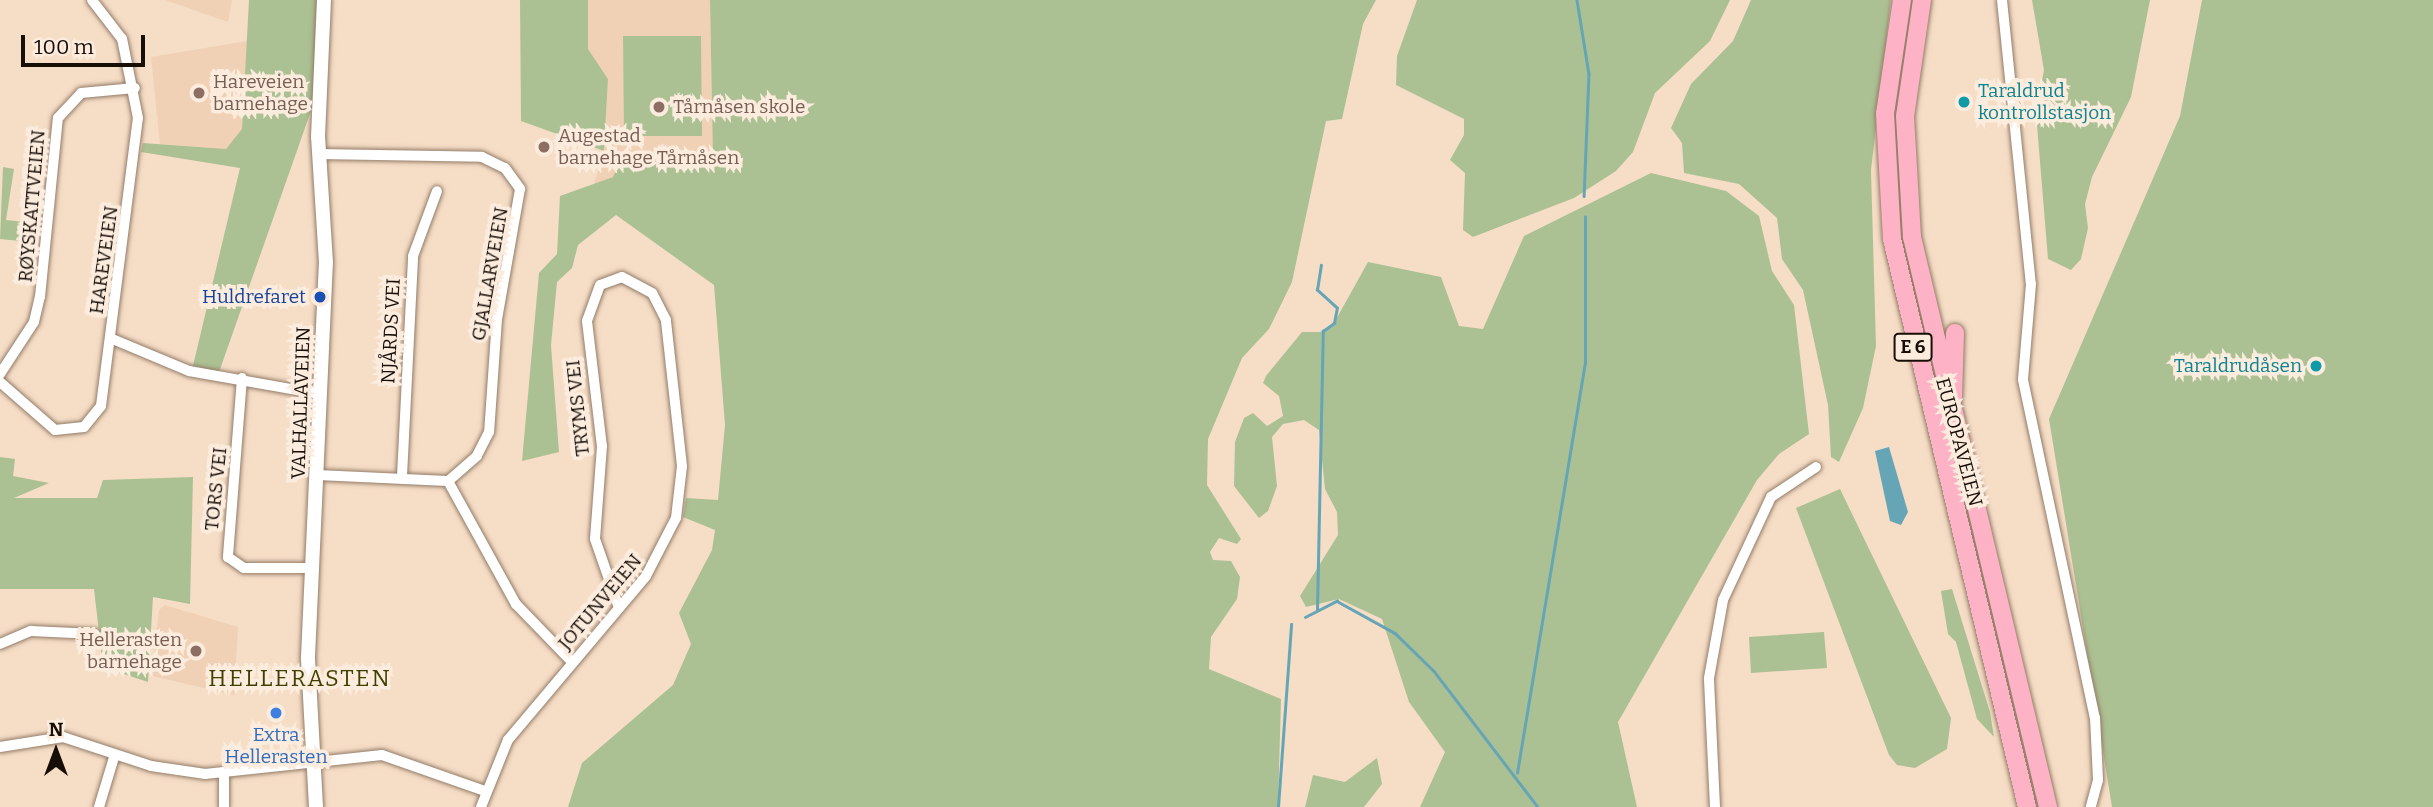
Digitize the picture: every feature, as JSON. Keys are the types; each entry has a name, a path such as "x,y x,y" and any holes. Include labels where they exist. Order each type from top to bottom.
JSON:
{"highway":[{"name":"EUROPAVEIEN","path":"1902,0 1885,114 1892,239 2027,807"},
{"name":"EUROPAVEIEN","path":"1922,0 1907,89 1906,184 1923,299 2048,807"},
{"name":"E 6","path":"1954,428 1955,333"}],"street":[{"name":"HAREVEIEN","path":"0,382 55,430 83,427 101,406 136,153 135,88 120,33 92,0"},
{"name":"VALHALLAVEIEN","path":"316,807 310,761 312,568 326,239 318,154 324,0"},
{"path":"2002,0 2031,284 2024,380 2095,718 2099,772 2091,807"},
{"name":"RØYSKATTVEIEN","path":"0,374 34,321 40,297 58,118 81,93 135,88"},
{"name":"GJALLARVEIEN","path":"318,154 482,157 505,168 520,189 497,319 489,432 477,456 448,481"},
{"name":"NJÅRDS VEI","path":"402,476 413,261 437,191"},
{"name":"TRYMS VEI","path":"619,608 595,539 602,446 588,312 604,281 639,282"},
{"name":"JOTUNVEIEN","path":"481,807 485,791 508,740 619,608 667,542 681,490 666,320 639,282"},
{"path":"110,338 189,370 320,394"},
{"name":"TORS VEI","path":"242,378 228,557 244,568 312,568"},
{"path":"1715,807 1709,678 1723,600 1771,498 1816,467"},
{"path":"317,475 402,476 448,481 516,604 572,662"},
{"path":"0,644 24,632 95,634"},
{"path":"0,747 54,736 170,770 224,773 310,761 382,755 485,791"},
{"path":"99,807 115,754"},
{"path":"224,773 224,807"}],"shaded area":[{"path":"165,0 232,0 228,22"},
{"name":"Tårnåsen skole","path":"588,0 710,0 713,162 620,161 613,177 594,184 604,151 608,80 588,49"},
{"name":"Hareveien barnehage","path":"247,41 242,129 226,149 160,144 151,57"},
{"name":"Hellerasten barnehage","path":"165,605 238,627 234,695 152,676 159,610"}],"green space":[{"path":"249,0 320,0 312,108 218,375 192,370 240,168 141,152 143,143 226,149 242,129"},
{"path":"520,0 588,0 588,49 608,79 604,151 521,121"},
{"path":"710,0 1376,0 1363,24 1342,119 1326,121 1292,282 1269,329 1242,358 1208,439 1207,485 1241,539 1237,544 1219,538 1210,552 1213,560 1231,561 1240,577 1237,599 1211,637 1209,669 1281,699 1278,807 568,807 582,763 673,685 691,644 679,613 712,550 715,530 683,517 686,498 718,500 725,425 714,285 616,215 578,245 572,268 557,282 551,345 559,452 522,461 539,273 557,254 560,196 613,177 620,161 713,161"},
{"path":"1417,0 1730,0 1710,41 1655,93 1633,152 1616,171 1574,198 1473,237 1463,230 1465,173 1450,160 1464,135 1464,119 1396,85 1397,56"},
{"path":"1751,0 1891,0 1871,170 1876,346 1863,408 1839,462 1831,457 1828,405 1803,290 1782,259 1777,218 1739,184 1684,173 1682,143 1671,128 1691,84 1733,41"},
{"path":"2032,0 2150,0 2131,97 2092,177 2085,204 2088,228 2081,259 2071,270 2048,259 2036,113 2044,70"},
{"path":"2202,0 2433,0 2433,807 2112,807 2049,419 2180,116"},
{"path":"623,36 701,36 702,136 624,136"},
{"path":"3,167 14,169 6,220 44,224 30,242 0,239"},
{"path":"1651,173 1726,191 1759,216 1772,271 1794,305 1809,434 1779,454 1757,480 1618,722 1637,807 1420,807 1445,752 1409,702 1382,619 1339,599 1306,607 1300,596 1338,535 1337,512 1325,489 1319,430 1304,420 1283,424 1272,437 1277,486 1268,511 1259,518 1234,486 1235,442 1244,418 1253,413 1267,426 1283,416 1279,396 1263,383 1266,376 1302,332 1320,332 1334,323 1368,262 1441,277 1459,326 1483,329 1524,236"},
{"path":"0,457 15,459 13,476 49,483 14,498 97,498 103,480 193,477 190,604 153,597 148,682 103,667 94,589 0,589"},
{"path":"1840,489 1951,718 1947,749 1915,768 1897,765 1889,755 1796,508"},
{"path":"1952,589 1990,712 1994,737 1977,719 1956,642 1948,634 1941,591"},
{"path":"1824,632 1827,668 1751,673 1749,637"},
{"path":"1377,758 1382,784 1364,807 1305,807 1313,775 1345,782"}],"water":[{"path":"1889,447 1908,512 1901,525 1890,521 1875,451"}],"waterway":[{"path":"1577,0 1589,74 1584,196"},
{"path":"1517,773 1585,362 1585,217"},
{"path":"1317,609 1323,331 1334,323 1337,308 1317,290 1321,265"},
{"path":"1305,617 1337,601 1395,633 1434,671 1538,807"},
{"path":"1278,807 1291,624"}],"place":[{"name":"Hareveien barnehage","path":"199,93"},
{"name":"Taraldrud kontrollstasjon","path":"1964,102"},
{"name":"Tårnåsen skole","path":"659,107"},
{"name":"Augestad barnehage Tårnåsen","path":"544,147"},
{"name":"Huldrefaret","path":"320,297"},
{"name":"Taraldrudåsen","path":"2316,366"},
{"name":"Hellerasten barnehage","path":"196,651"},
{"name":"Extra Hellerasten","path":"276,713"}],"district":[{"name":"HELLERASTEN","path":"300,678"}]}
